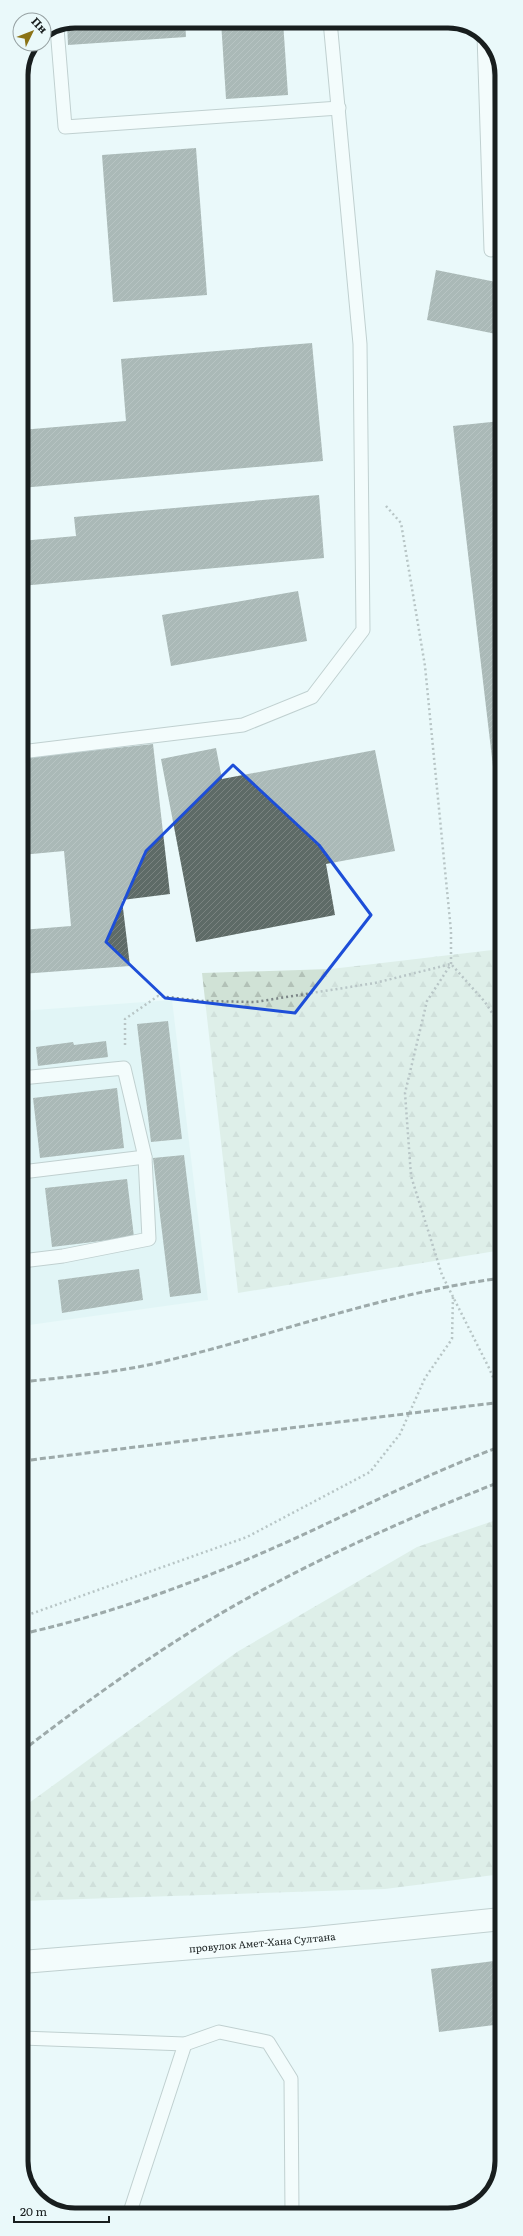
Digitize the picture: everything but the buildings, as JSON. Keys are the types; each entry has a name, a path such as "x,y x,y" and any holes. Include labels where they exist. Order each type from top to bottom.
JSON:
{"street":[{"name":"провулок Амет-Хана Султана","path":"28,1962 306,1939 495,1920"}],"lane":[{"path":"28,751 243,725 312,697 363,630 360,344 331,28"},
{"path":"57,32 65,127 339,108"},
{"path":"484,45 491,250"},
{"path":"28,1077 124,1068 145,1157 148,1239 63,1256 28,1260"},
{"path":"28,1171 145,1157"},
{"path":"28,2038 185,2044 219,2032 268,2042 291,2079 292,2208"},
{"path":"131,2208 185,2044"}],"path":[{"path":"362,478 401,523 425,666 451,932 451,964 427,1001 406,1093 411,1176 442,1275 495,1382"},
{"path":"451,964 485,1002 495,1017"},
{"path":"124,1068 126,1019 158,996 202,1001 255,1002 375,983 451,964"},
{"path":"28,1615 247,1538 370,1472 400,1434 425,1378 452,1340 452,1296"}],"highlighted area":[{"path":"233,765 319,845 371,915 295,1013 165,998 106,942 146,851"}],"shaded area":[{"path":"172,1000 208,1300 28,1325 28,1010"}],"green space":[{"path":"495,950 495,1251 238,1293 202,973 331,969"},
{"path":"495,1520 495,1875 385,1889 28,1901 28,1804 237,1652 417,1547"}],"railway":[{"path":"28,1381 107,1372 157,1363 371,1304 458,1285 495,1279"},
{"path":"28,1460 495,1403"},
{"path":"28,1632 101,1613 178,1587 253,1557 436,1473 495,1449"},
{"path":"28,1747 128,1673 172,1643 269,1586 384,1530 495,1484"}]}
